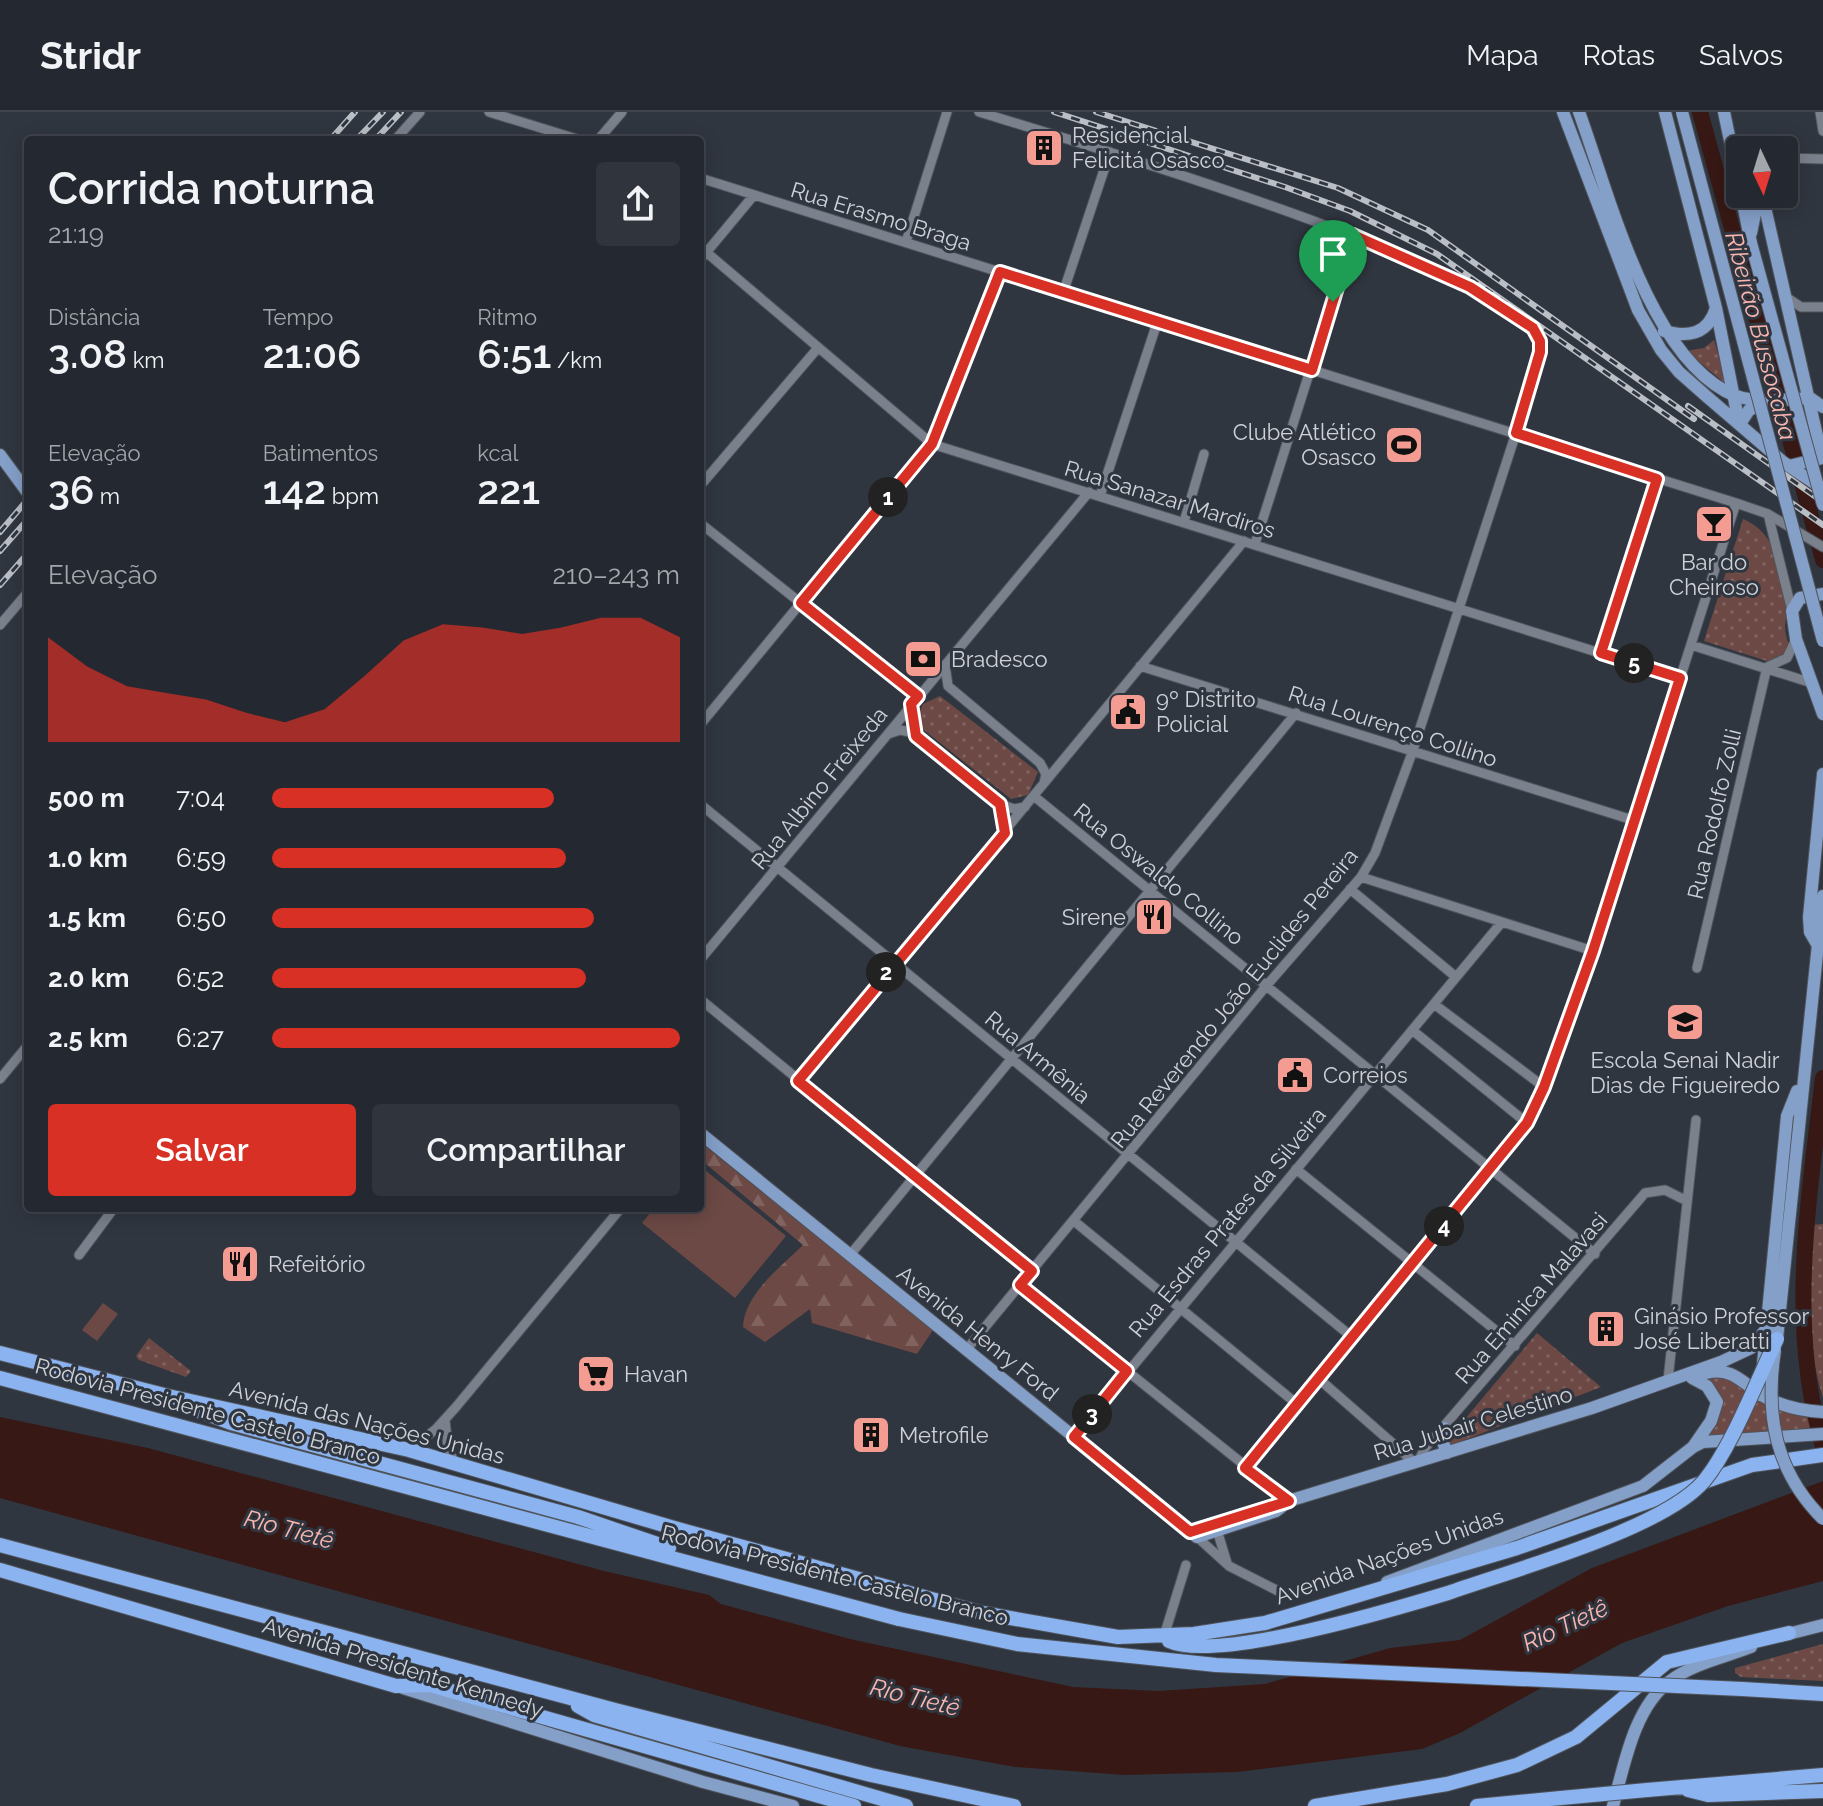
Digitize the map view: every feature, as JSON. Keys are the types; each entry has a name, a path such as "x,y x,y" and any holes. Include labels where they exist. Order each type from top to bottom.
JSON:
{"highway":[{"path":"1161,1636 1175,1644 1197,1646 1276,1637 1389,1611 1448,1593 1661,1514 1689,1496 1714,1466 1772,1333"},
{"name":"Avenida das Nações Unidas","path":"0,1353 168,1396 409,1450 674,1528"},
{"name":"Rodovia Presidente Castelo Branco","path":"0,1378 899,1619 1017,1644 1216,1665 1823,1694"},
{"path":"168,1396 231,1423 578,1517 668,1547 698,1563"},
{"path":"1374,1589 1517,1548 1752,1465 1823,1455"},
{"name":"Avenida Nações Unidas","path":"674,1528 982,1613 1118,1637 1161,1636 1265,1623 1374,1589"},
{"path":"0,1545 561,1696 871,1775 1014,1806"},
{"name":"Avenida Presidente Kennedy","path":"0,1570 396,1686"},
{"path":"1315,1806 1447,1784 1517,1765 1576,1737 1667,1662 1789,1633"},
{"path":"396,1686 430,1685 854,1806"},
{"path":"561,1696 594,1715 906,1806"},
{"path":"1477,1806 1822,1774"},
{"path":"1676,1787 1708,1795 1823,1791"}],"main road":[{"path":"1563,112 1638,310 1661,350 1705,395 1823,489"},
{"path":"1579,112 1648,298 1664,331 1701,373 1735,395 1775,400 1810,398 1823,407"},
{"path":"1665,112 1716,308 1740,424"},
{"path":"1682,112 1823,641"},
{"path":"1724,113 1737,136"},
{"path":"1724,113 1729,136"},
{"path":"1744,208 1823,505"},
{"path":"1751,240 1758,208"},
{"path":"1764,208 1822,458 1795,468"},
{"path":"1664,331 1683,335 1698,333 1712,321 1716,308"},
{"path":"1740,424 1749,410 1775,400"},
{"path":"0,455 24,488"},
{"path":"1823,594 1800,598 1792,611 1796,639 1823,714"},
{"path":"1817,944 1810,932 1809,917 1823,774"},
{"path":"1760,1395 1772,1333 1796,1153 1801,1081 1823,896"},
{"path":"1801,1081 1787,1116 1770,1382 1773,1429 1796,1487 1823,1519"},
{"name":"Avenida Henry Ford","path":"704,1136 1194,1534"},
{"name":"Rua Jubair Celestino","path":"1194,1534 1289,1501 1592,1408 1745,1352 1772,1333"},
{"path":"1668,1380 1692,1378 1713,1371 1735,1374 1760,1395 1800,1410 1823,1412"},
{"path":"1692,1378 1707,1386 1717,1402 1711,1421 1693,1447"},
{"path":"1444,1428 1441,1437 1447,1453"},
{"name":"Avenida Nações Unidas","path":"1374,1589 1412,1571 1643,1486 1693,1447 1718,1439 1817,1434"},
{"name":"Rua Jubair Celestino","path":"1194,1534 1276,1511 1289,1501"},
{"path":"1613,1806 1637,1731 1661,1688 1684,1673 1789,1633 1823,1625"},
{"name":"Avenida Presidente Kennedy","path":"396,1686 703,1782 793,1806"}],"street":[{"path":"399,136 420,112"},
{"path":"489,112 567,136"},
{"path":"601,136 622,112"},
{"path":"906,242 947,112"},
{"path":"979,112 1110,152 1353,235 1255,544"},
{"path":"1820,112 1823,131"},
{"path":"1063,293 1110,152"},
{"path":"1798,158 1823,159"},
{"name":"Rua Erasmo Braga","path":"704,179 1736,503 1768,514 1823,547"},
{"path":"704,255 754,195"},
{"name":"Rua Reverendo João Euclides Pereira","path":"967,1349 1267,985 1361,877 1383,837 1516,433 1540,352 1540,341 1533,328 1470,287 1353,235"},
{"name":"Rua Sanazar Mardiros","path":"704,257 932,444 1680,678"},
{"path":"704,720 932,444 1000,272"},
{"path":"1782,292 1801,307 1823,307"},
{"path":"1790,325 1801,307"},
{"path":"1095,494 1157,323"},
{"path":"704,481 817,349"},
{"path":"1184,522 1204,454"},
{"path":"1601,653 1657,479"},
{"name":"Rua Albino Freixeda","path":"704,955 918,696 1095,494"},
{"path":"1245,1468 1527,1123 1544,1087 1593,951 1736,503"},
{"path":"1768,514 1792,611"},
{"path":"704,526 918,696 952,690"},
{"path":"798,1081 1244,541"},
{"path":"0,625 24,597"},
{"path":"1767,667 1787,658 1796,639"},
{"path":"1691,645 1812,683"},
{"path":"945,665 945,680 952,690 1040,763 1046,774 1043,786"},
{"name":"Rua Lourenço Collino","path":"1140,666 1636,821"},
{"name":"Rua Rodolfo Zolli","path":"1697,968 1767,667"},
{"path":"916,736 918,696"},
{"path":"850,1255 1296,713"},
{"path":"888,734 900,730 916,736 1000,804 1014,809 1026,807"},
{"path":"1040,763 1060,766"},
{"name":"Rua Oswaldo Collino","path":"1035,797 1595,1254"},
{"path":"1000,804 1005,833"},
{"name":"Rua Armênia","path":"704,807 1352,1337"},
{"path":"1361,877 1593,951"},
{"path":"1350,889 1456,977"},
{"name":"Rua Esdras Prates da Silveira","path":"1074,1437 1502,922"},
{"path":"704,1002 1032,1271"},
{"path":"1434,1004 1544,1087"},
{"path":"1412,1030 1527,1123"},
{"path":"0,1079 24,1050"},
{"path":"1668,1380 1696,1120"},
{"path":"1296,1169 1515,1346"},
{"name":"Rua Eminica Malavasi","path":"1417,1462 1645,1193 1665,1190 1687,1201"},
{"path":"79,1255 111,1212"},
{"path":"409,1450 445,1420 618,1212"},
{"path":"1074,1221 1297,1404"},
{"path":"1020,1285 1289,1501"},
{"path":"1319,1379 1417,1462"},
{"path":"445,1420 448,1448 455,1464"},
{"path":"1217,1530 1229,1566"},
{"name":"Avenida Henry Ford","path":"1194,1534 1229,1566 1284,1594"},
{"path":"1161,1636 1186,1565"}],"green space":[{"path":"1714,340 1727,385 1686,351 1704,348"},
{"path":"1743,519 1763,533 1770,543 1783,578 1787,603 1785,632 1789,645 1785,655 1770,662 1704,641"},
{"path":"940,696 1038,772 1028,795 1011,799 920,727 918,717 923,704"},
{"path":"704,1145 933,1330 917,1354 812,1323 810,1309 765,1342 743,1327 745,1315 757,1292 803,1245 704,1162"},
{"path":"704,1169 786,1236 735,1298 642,1223 651,1212 704,1212"},
{"path":"1823,1224 1823,1398 1810,1333 1808,1270 1811,1225"},
{"path":"103,1303 118,1314 97,1341 82,1330"},
{"path":"1537,1333 1601,1387 1449,1446 1449,1438"},
{"path":"149,1338 191,1371 186,1377 139,1360 136,1356"},
{"path":"1725,1371 1760,1395 1823,1412 1823,1434 1703,1442 1716,1410 1702,1382"},
{"path":"1823,1644 1823,1681 1741,1677 1735,1673 1735,1668"}],"water":[{"name":"Rio Tietê","path":"0,1417 148,1448 604,1571 709,1595 721,1604 850,1639 1073,1687 1158,1691 1265,1684 1390,1648 1460,1640 1592,1568 1823,1481 1823,1581 1728,1606 1622,1643 1460,1733 1422,1749 1237,1772 1125,1775 1015,1767 900,1746 0,1498"}],"waterway":[{"name":"Ribeirão Bussocaba","path":"1700,112 1823,560"},
{"name":"Ribeirão Bussocaba","path":"1823,1078 1807,1216 1803,1309 1812,1400 1823,1446"}],"railway":[{"path":"334,136 355,112"},
{"path":"360,136 383,112"},
{"path":"379,136 401,112"},
{"path":"1054,112 1350,211 1437,254 1823,525"},
{"path":"1096,112 1338,188 1428,230 1694,419"},
{"path":"1688,406 1823,502"},
{"path":"0,532 24,504"},
{"path":"0,551 24,524"},
{"path":"0,585 24,558"}],"place":[{"name":"Residencial Felicitá Osasco","path":"1044,148"},
{"name":"Clube Atlético Osasco","path":"1404,445"},
{"name":"Bar do Cheiroso","path":"1714,524"},
{"name":"Bradesco","path":"923,659"},
{"name":"9º Distrito Policial","path":"1128,712"},
{"name":"Sirene","path":"1154,917"},
{"name":"Escola Senai Nadir Dias de Figueiredo","path":"1685,1022"},
{"name":"Correios","path":"1295,1075"},
{"name":"Refeitório","path":"240,1264"},
{"name":"Ginásio Professor José Liberatti","path":"1606,1329"},
{"name":"Havan","path":"596,1374"},
{"name":"Metrofile","path":"871,1435"}],"route":[{"path":"1353,235 1470,287 1533,328 1540,341 1540,352 1516,433 1657,479 1601,653 1680,678 1593,951 1544,1087 1527,1123 1245,1468 1289,1501 1190,1532 1074,1437 1127,1371 1020,1285 1032,1271 798,1081 1005,833 1006,825 1000,804 916,736 911,704 918,696 801,603 932,444 1000,272 1312,370 1333,302 1353,235"}]}
